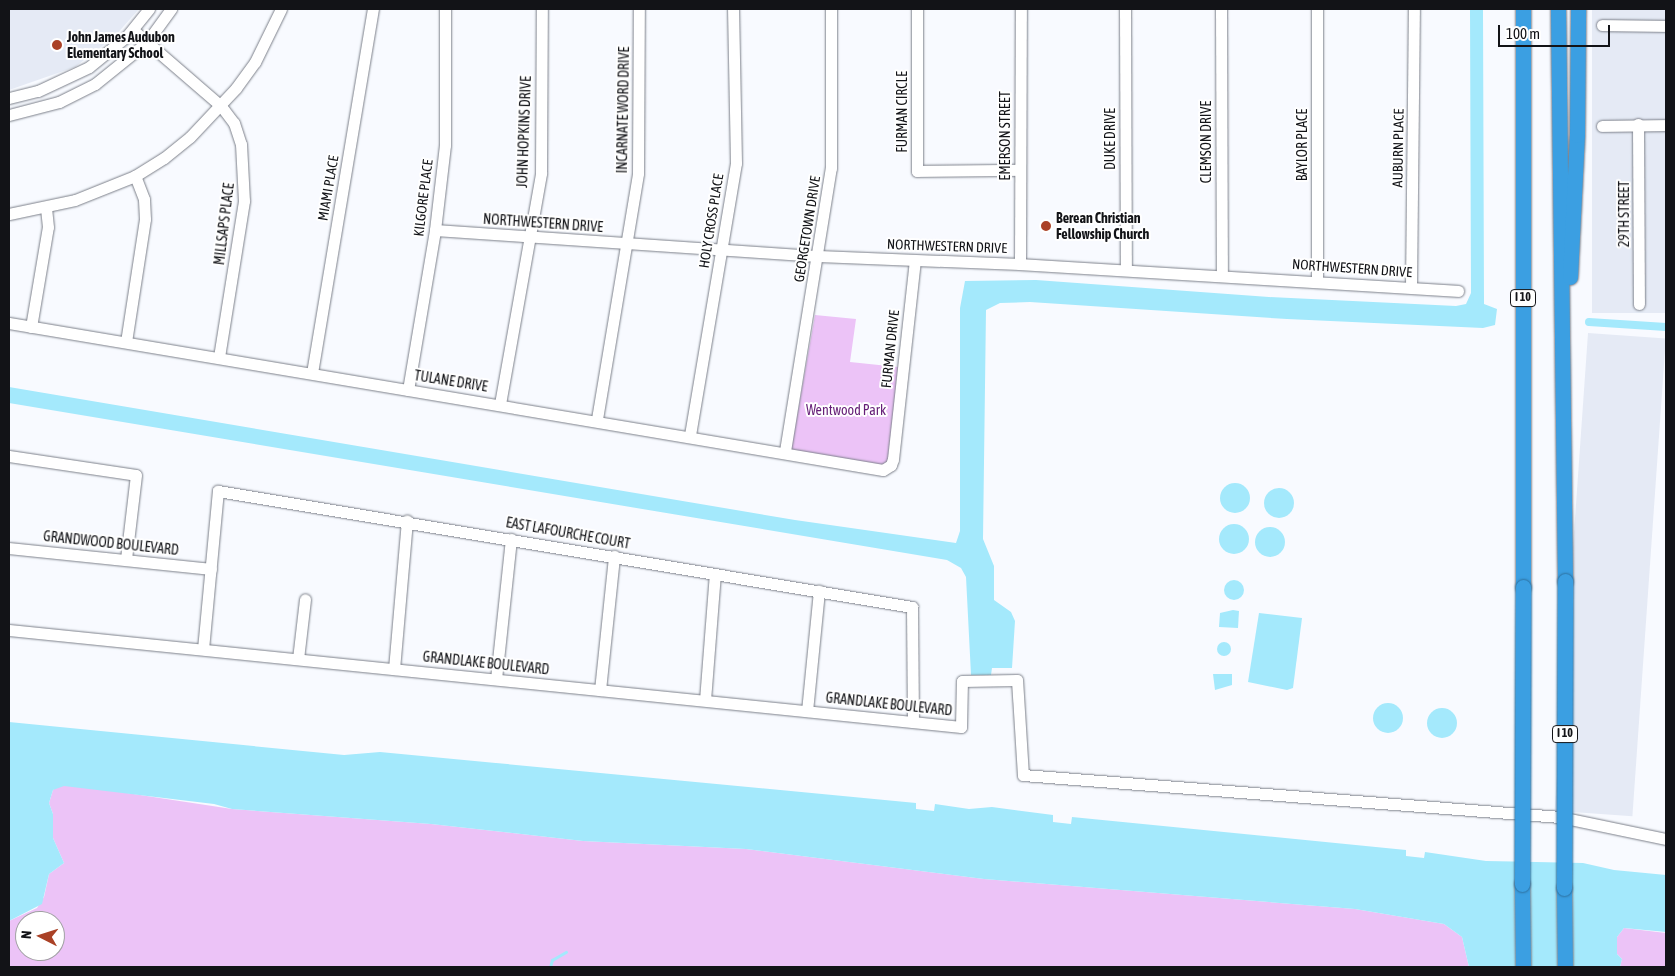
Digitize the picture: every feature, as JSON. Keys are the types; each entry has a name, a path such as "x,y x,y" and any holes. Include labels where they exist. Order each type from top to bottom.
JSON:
{"highway":[{"name":"I 10","path":"1522,9 1523,967"},
{"name":"I 10","path":"1558,9 1565,581 1565,967"},
{"path":"1563,370 1574,232 1578,9"}],"street":[{"path":"9,98 38,91 72,76 107,54 133,30 149,9"},
{"path":"9,115 39,109 78,94 118,68 147,42 171,9"},
{"path":"9,214 46,209 134,176 164,158 221,106 255,62 282,9"},
{"name":"MIAMI PLACE","path":"312,373 373,9"},
{"name":"KILGORE PLACE","path":"408,390 435,230 445,145 445,9"},
{"name":"JOHN HOPKINS DRIVE","path":"500,404 541,173 542,9"},
{"name":"INCARNATE WORD DRIVE","path":"598,419 624,244 638,173 639,9"},
{"name":"HOLY CROSS PLACE","path":"690,435 736,163 733,9"},
{"name":"GEORGETOWN DRIVE","path":"785,451 831,168 831,9"},
{"name":"FURMAN CIRCLE","path":"916,9 917,171 1020,170"},
{"name":"EMERSON STREET","path":"1020,264 1021,9"},
{"name":"DUKE DRIVE","path":"1125,9 1126,270"},
{"name":"CLEMSON DRIVE","path":"1221,9 1222,275"},
{"name":"BAYLOR PLACE","path":"1317,9 1317,281"},
{"name":"AUBURN PLACE","path":"1411,288 1414,9"},
{"path":"1602,26 1666,26"},
{"name":"MILLSAPS PLACE","path":"133,30 221,106 234,123 242,144 244,201 219,357"},
{"name":"29TH STREET","path":"1638,124 1640,304"},
{"path":"1602,126 1666,124"},
{"path":"126,342 145,219 144,199 134,176"},
{"path":"31,327 48,227 46,209"},
{"name":"NORTHWESTERN DRIVE","path":"435,230 818,256 1222,275 1458,291"},
{"name":"FURMAN DRIVE","path":"888,468 893,459 915,261"},
{"name":"TULANE DRIVE","path":"9,323 408,390 598,419 878,469 888,468"},
{"path":"9,456 136,475 126,559"},
{"name":"EAST LAFOURCHE COURT","path":"211,569 218,491 407,521 912,607 913,722"},
{"path":"394,669 407,521"},
{"path":"496,679 511,539"},
{"name":"GRANDWOOD BOULEVARD","path":"9,548 211,569"},
{"path":"600,690 614,556"},
{"path":"203,649 211,569"},
{"path":"705,700 715,574"},
{"path":"808,711 819,591"},
{"path":"298,659 305,599"},
{"name":"GRANDLAKE BOULEVARD","path":"9,630 961,727 962,681 1017,680 1023,775 1560,817 1666,839"}],"shaded area":[{"name":"John James Audubon Elementary School","path":"9,9 139,9 115,36 75,67 9,90"},
{"path":"1592,9 1666,9 1666,313 1592,313"},
{"path":"1588,333 1666,338 1632,816 1555,811"}],"green space":[{"name":"Wentwood Park","path":"815,315 856,319 850,362 898,367 888,463 882,465 791,450"},
{"path":"58,786 81,786 232,809 431,824 583,841 746,849 984,879 1355,909 1444,924 1462,937 1469,967 9,967 9,921 15,918 15,961 65,961 65,911 31,911 37,908 44,897 49,874 64,863 53,838 53,814 49,803 53,790"},
{"path":"1624,928 1666,933 1666,967 1620,967 1622,959 1617,954 1617,937"}],"water":[{"path":"1470,9 1483,9 1484,304 1497,309 1495,325 1483,328 1287,319 1030,302 1000,303 986,310 983,539 994,566 994,600 1011,612 1015,621 1012,668 992,668 991,675 971,675 966,577 961,568 947,560 9,403 9,387 795,520 956,543 960,531 960,308 965,281 1036,280 1269,297 1456,306 1466,304 1471,293"},
{"path":"1235,483 1245,488 1250,498 1245,508 1235,513 1225,508 1220,498 1225,488"},
{"path":"1279,488 1289,493 1294,503 1289,513 1279,518 1269,513 1264,503 1269,493"},
{"path":"1234,524 1244,529 1249,539 1244,549 1234,554 1224,549 1219,539 1224,529"},
{"path":"1270,527 1280,532 1285,542 1280,552 1270,557 1260,552 1255,542 1260,532"},
{"path":"1230,580 1238,580 1244,586 1244,594 1238,600 1230,600 1224,594 1224,586"},
{"path":"1233,610 1239,611 1238,628 1219,627 1220,613"},
{"path":"1259,613 1302,618 1293,688 1287,690 1248,682"},
{"path":"1221,642 1227,642 1231,649 1227,656 1221,656 1217,652 1217,646"},
{"path":"1213,674 1232,674 1232,685 1215,690"},
{"path":"1388,703 1398,708 1403,718 1398,728 1388,733 1378,728 1373,718 1378,708"},
{"path":"1442,708 1452,713 1457,723 1452,733 1442,738 1432,733 1427,723 1432,713"},
{"path":"9,722 344,755 380,752 916,803 916,809 934,811 935,804 969,809 992,807 1053,815 1053,822 1071,824 1072,817 1406,850 1406,856 1424,858 1425,852 1486,861 1583,863 1614,870 1666,875 1666,932 1624,928 1617,937 1617,954 1622,959 1620,967 1469,967 1462,937 1444,924 1355,909 984,879 746,849 583,841 431,824 232,809 214,804 64,786 53,790 49,803 53,814 53,838 64,863 49,874 42,904 28,911 15,911 15,918 9,921"}],"waterway":[{"path":"1589,322 1666,327"},
{"path":"550,967 552,960 566,952"}],"place":[{"name":"John James Audubon Elementary School","path":"57,45"},
{"name":"Berean Christian Fellowship Church","path":"1046,226"}]}
